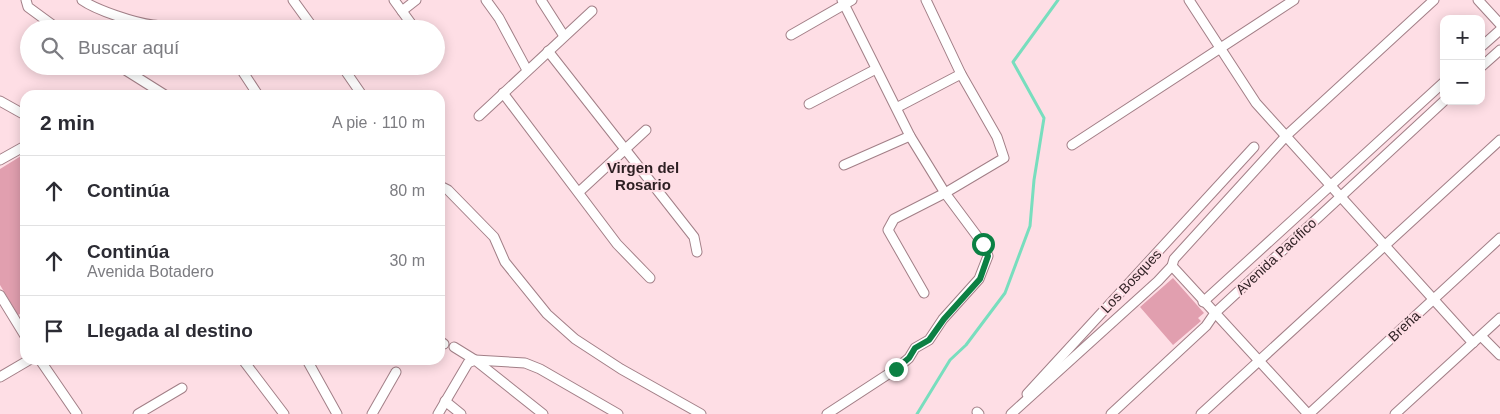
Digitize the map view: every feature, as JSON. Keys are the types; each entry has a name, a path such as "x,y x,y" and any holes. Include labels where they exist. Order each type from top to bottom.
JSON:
{"street":[{"path":"26,0 28,6 46,20"},
{"path":"82,0 115,14 136,20"},
{"path":"293,0 307,20"},
{"path":"394,0 408,20"},
{"path":"402,11 416,0"},
{"path":"486,0 499,18 527,70"},
{"path":"541,0 564,36"},
{"path":"924,294 888,230 889,225 894,219 945,193 1004,158 997,137 961,74 926,0"},
{"path":"1189,0 1256,103 1287,135 1473,343"},
{"path":"1072,146 1294,0"},
{"path":"1010,414 1062,370 1172,266 1174,260 1287,135 1434,0"},
{"path":"1478,0 1500,24"},
{"path":"791,35 846,2 876,69 898,107 910,136 945,193 983,244 988,256 980,279 944,319 929,340 915,348 909,358 896,369 827,414"},
{"path":"479,116 592,11"},
{"path":"1485,43 1500,30"},
{"path":"1485,63 1500,50"},
{"path":"548,51 694,237 697,252"},
{"path":"809,104 876,69"},
{"path":"898,107 961,74"},
{"path":"133,75 157,90"},
{"path":"245,75 255,90"},
{"path":"348,75 359,90"},
{"name":"Avenida Pacífico","path":"1203,302 1440,86"},
{"path":"502,93 617,244 650,278"},
{"path":"0,101 20,111"},
{"name":"Avenida Pacífico","path":"1111,414 1206,326 1215,313 1340,195 1440,105"},
{"path":"579,192 646,130"},
{"path":"844,165 910,136"},
{"path":"1201,414 1500,140"},
{"name":"Los Bosques","path":"1010,414 1254,147"},
{"path":"1,158 20,149"},
{"path":"445,188 494,237 505,262 547,314 568,333 621,369 701,414"},
{"name":"Breña","path":"1308,414 1500,238"},
{"path":"1172,266 1203,302 1308,414"},
{"path":"0,296 20,328"},
{"path":"1395,414 1500,318"},
{"path":"1481,336 1500,355"},
{"path":"454,347 475,360 543,414"},
{"path":"438,414 468,363 475,360 525,363 540,369 618,414"},
{"path":"0,377 20,365"},
{"path":"43,365 77,414"},
{"path":"247,365 284,414"},
{"path":"310,365 337,414"},
{"path":"372,414 396,372"},
{"path":"138,414 182,388"},
{"path":"445,401 462,414"}],"shaded area":[{"path":"20,157 20,314 18,315 0,285 0,169"},
{"path":"1173,278 1204,313 1198,318 1201,321 1173,345 1140,307"}],"waterway":[{"path":"917,414 950,360 966,345 1005,293 1030,226 1034,180 1044,118 1013,62 1058,0"}],"district":[{"name":"Virgen del Rosario","path":"643,176"}],"route":[{"path":"896,369 909,358 915,348 929,340 944,319 980,279 988,256 983,244"}]}
